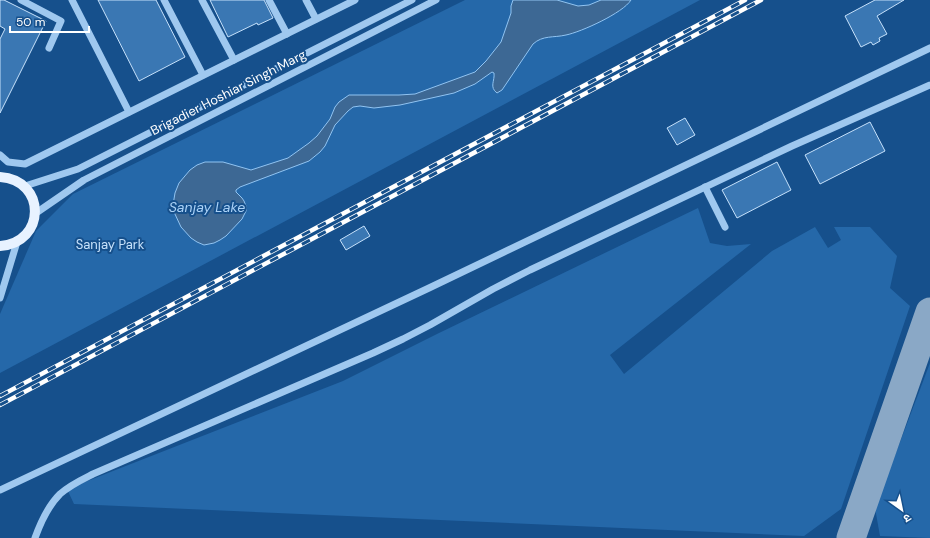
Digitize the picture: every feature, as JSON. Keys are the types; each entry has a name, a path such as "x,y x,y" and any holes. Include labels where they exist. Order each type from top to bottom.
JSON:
{"main road":[{"path":"0,177 13,179 25,186 33,198 36,213 33,224 27,235 8,246 0,246"}],"street":[{"path":"21,0 61,21 49,48"},
{"path":"72,0 129,112"},
{"path":"164,0 203,75"},
{"path":"202,0 234,60"},
{"path":"269,0 287,34"},
{"path":"306,0 316,19"},
{"path":"0,155 8,162 25,164 355,0"},
{"name":"Brigadier Hoshiar Singh Marg","path":"25,186 78,169 412,0"},
{"name":"Brigadier Hoshiar Singh Marg","path":"36,213 84,180 436,0"},
{"path":"0,490 429,288 930,48"},
{"path":"35,538 46,513 60,495 74,483 359,360 430,325 530,270 792,146 930,85"},
{"path":"705,187 725,227"},
{"path":"0,298 17,242"}],"green space":[{"name":"Sanjay Park","path":"465,0 700,0 0,373 0,314 36,231 73,194"},
{"path":"698,208 710,243 727,246 751,244 610,355 624,374 772,251 815,227 828,248 841,240 834,227 870,227 897,256 890,288 910,306 841,509 804,536 74,504 67,489 343,381"},
{"path":"930,363 930,538 880,536 875,508"}],"water":[{"name":"Sanjay Lake","path":"513,0 557,0 578,6 589,5 601,0 631,0 620,11 591,26 573,33 544,38 537,41 533,44 502,90 497,93 493,88 494,73 492,72 475,84 454,93 400,105 374,108 360,106 353,107 335,125 325,146 309,161 240,187 236,190 244,201 246,211 242,219 226,236 214,243 204,245 191,238 181,227 174,212 173,205 175,193 179,183 190,170 197,165 205,162 223,162 251,170 288,158 317,136 330,119 335,107 349,95 415,94 475,72 501,42 511,13"}],"building":[{"path":"0,0 4,0 46,21 0,113 0,39 5,29 0,26"},
{"path":"98,0 156,0 185,57 139,81"},
{"path":"210,0 264,0 273,18 258,25 257,23 228,37"},
{"path":"875,0 904,0 877,16 887,34 879,38 880,41 873,45 871,42 861,47 845,16"},
{"path":"685,118 695,135 677,145 667,128"},
{"path":"870,122 885,151 820,184 805,155"},
{"path":"777,162 791,190 737,218 722,190"},
{"path":"364,226 370,236 346,250 340,240"}],"taxiway":[{"path":"851,538 930,312"}],"railway":[{"path":"0,396 745,0"},
{"path":"0,405 761,0"}]}
